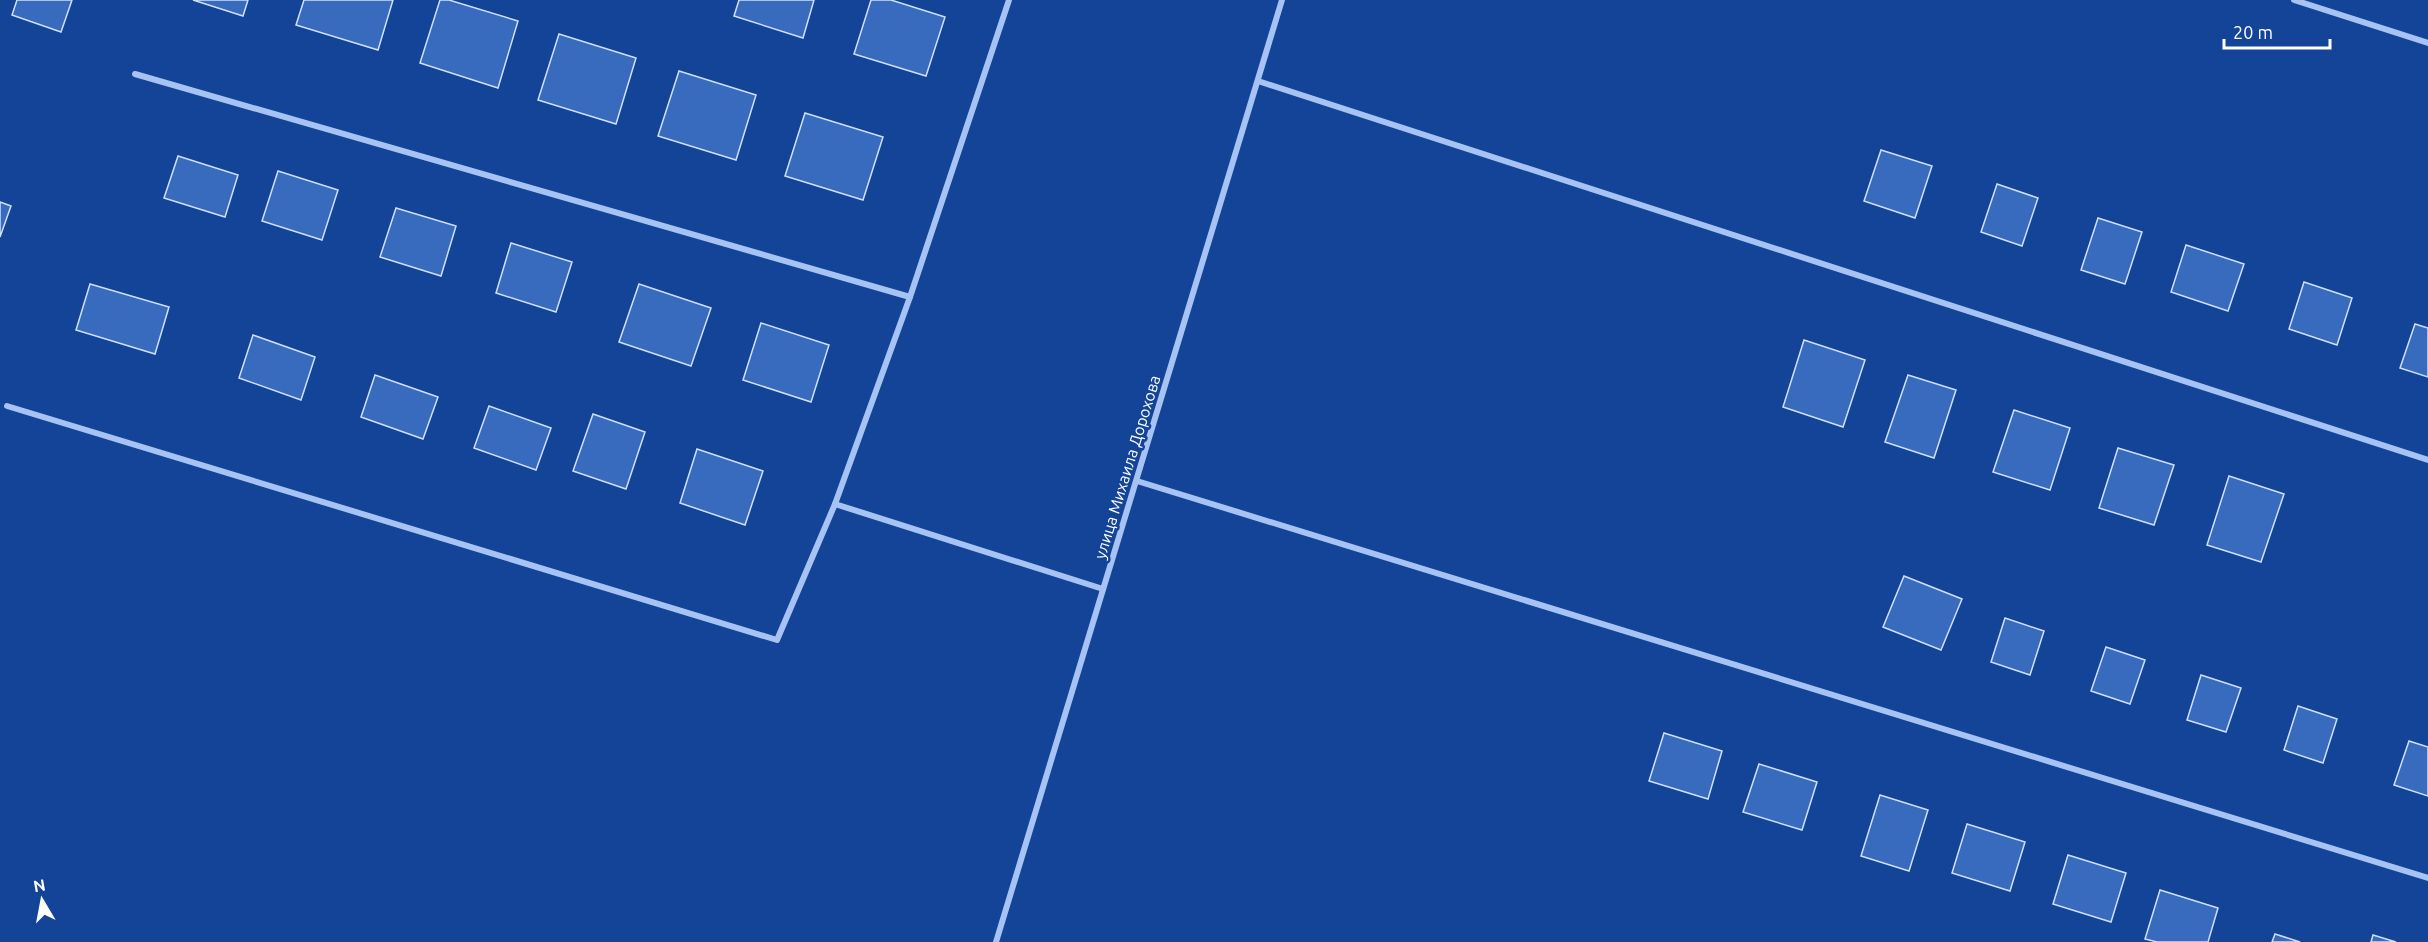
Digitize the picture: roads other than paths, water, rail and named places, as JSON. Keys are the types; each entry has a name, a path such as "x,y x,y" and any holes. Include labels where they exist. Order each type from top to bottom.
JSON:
{"street":[{"path":"7,406 777,640 835,504 910,297 1009,0"},
{"name":"улица Михаила Дорохова","path":"996,942 1282,0"},
{"path":"2294,0 2428,43"},
{"path":"135,74 910,297"},
{"path":"1258,81 2428,460"},
{"path":"1137,481 2428,878"},
{"path":"835,504 1104,589"}]}
